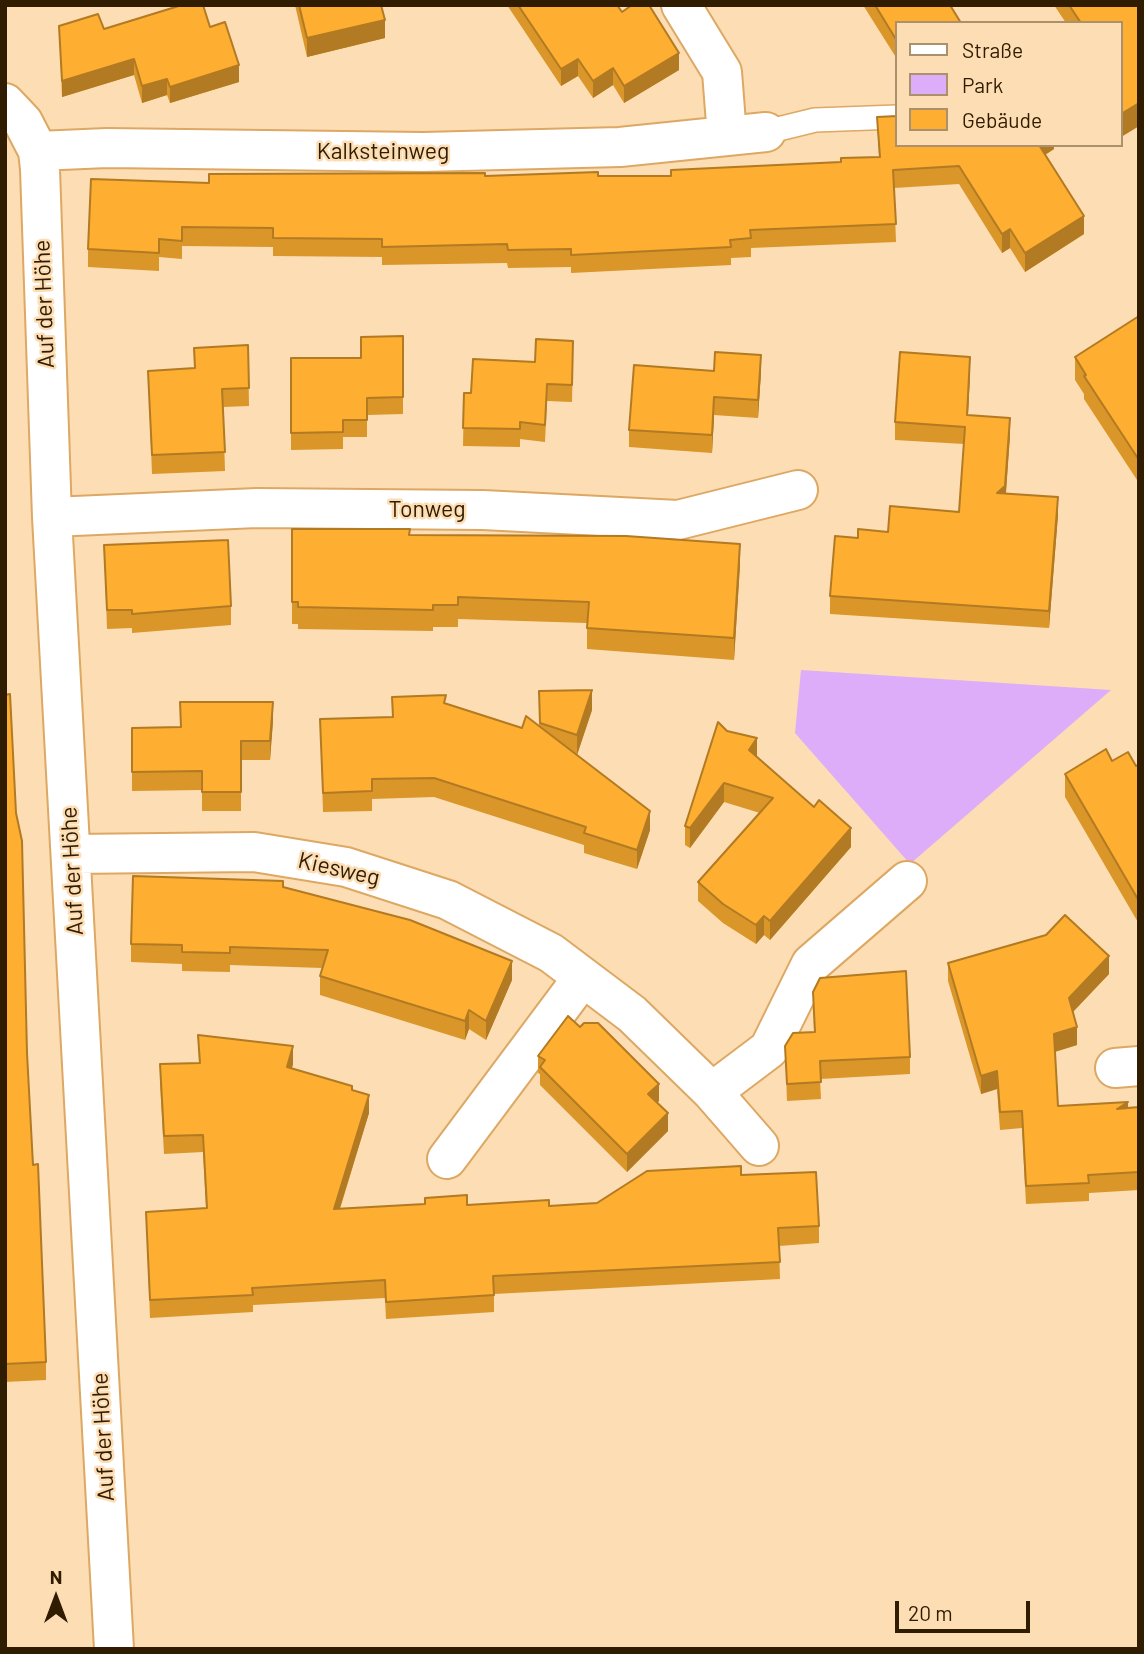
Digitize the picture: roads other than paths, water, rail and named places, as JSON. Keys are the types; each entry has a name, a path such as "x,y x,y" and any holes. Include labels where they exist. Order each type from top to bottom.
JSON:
{"street":[{"path":"681,5 722,72 727,136"},
{"name":"Auf der Höhe","path":"5,103 23,122 38,151 52,517 114,1649"},
{"name":"Kalksteinweg","path":"38,151 107,148 423,152 620,147 766,132"},
{"name":"Tonweg","path":"52,517 270,508 483,510 678,520 798,490"},
{"name":"Kiesweg","path":"71,854 254,852 346,867 448,900 551,953 632,1014 712,1092 759,1146"},
{"path":"712,1092 769,1049 811,964 907,881"},
{"path":"447,1158 583,977"}],"lane":[{"path":"766,132 815,120 895,117"}]}
